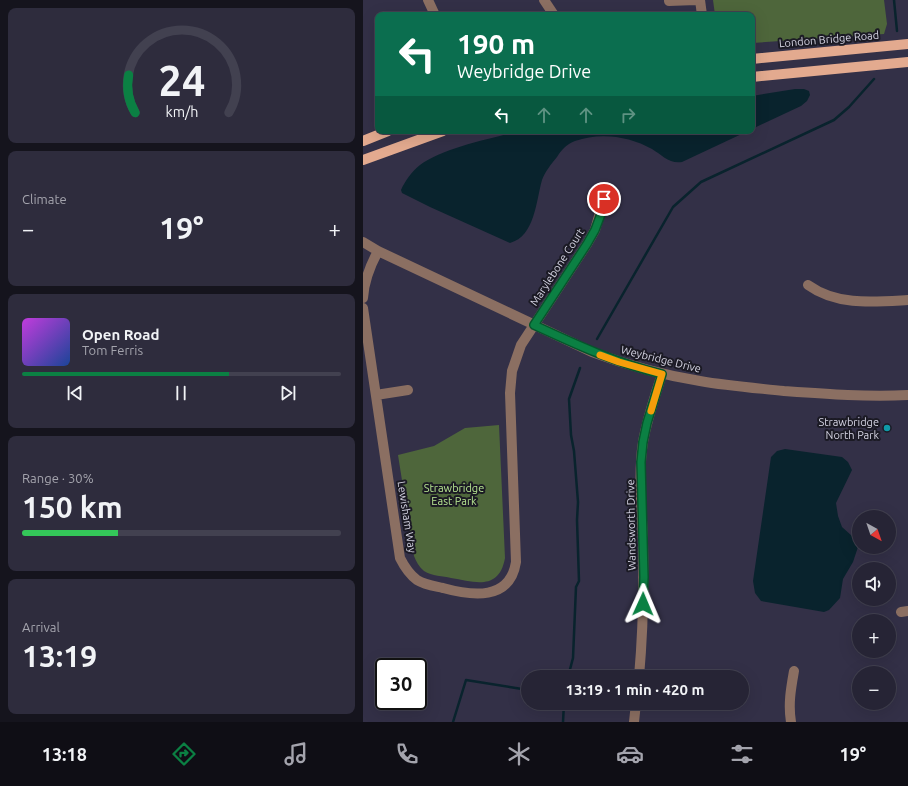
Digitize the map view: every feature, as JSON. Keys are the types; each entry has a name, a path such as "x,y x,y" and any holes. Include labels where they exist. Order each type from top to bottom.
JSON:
{"main road":[{"name":"London Bridge Road","path":"755,58 908,44"},
{"path":"755,77 908,62"},
{"path":"363,141 380,134"},
{"path":"363,160 435,134"}],"street":[{"path":"428,0 434,12"},
{"path":"544,0 552,12"},
{"path":"669,1 696,0"},
{"path":"700,0 702,12"},
{"name":"Marylebone Court","path":"534,325 587,244 599,220 604,199"},
{"name":"Weybridge Drive","path":"363,242 534,325 592,352 619,362 662,374 700,382 731,386 863,397 908,395"},
{"path":"363,298 366,277 371,264 379,251"},
{"path":"808,286 825,296 836,298 873,302 908,300"},
{"name":"Lewisham Way","path":"363,308 400,558 404,566 416,579 424,584 455,591 494,592 502,587 512,577 516,562 510,382 521,345 534,325"},
{"name":"Wandsworth Drive","path":"639,670 644,577 641,462 647,423 662,374"},
{"path":"376,395 408,390"},
{"path":"791,722 789,699 794,671"},
{"path":"635,722 636,710"}],"green space":[{"path":"713,0 884,0 887,24 884,34 755,43 755,12 715,12"},
{"name":"Strawbridge East Park","path":"499,425 505,558 502,568 497,576 492,580 485,582 469,581 427,573 421,568 414,556 398,455 434,446 465,428"}],"water":[{"path":"795,89 804,89 809,91 810,95 807,101 801,106 755,128 755,96"},
{"path":"507,134 742,134 682,162 673,162 652,149 624,138 604,136 585,138 572,142 562,150 550,165 542,180 530,226 518,239 510,243 430,207 402,193 401,190 417,167 429,159 482,140"},
{"path":"785,449 842,457 848,462 852,470 836,503 838,516 842,527 852,536 852,554 856,554 853,562 843,579 840,598 829,610 824,612 761,601 755,593 753,581 771,457 777,451"}],"waterway":[{"path":"894,0 897,31"},
{"path":"597,339 673,207 701,182 834,120 849,107 874,79"},
{"path":"570,670 573,658 576,587 579,581 577,520 578,502 569,399 580,368"},
{"path":"453,722 466,680 521,689"},
{"path":"563,722 564,710"}],"slow traffic":[{"path":"600,355 662,374 651,411"}],"place":[{"name":"Strawbridge North Park","path":"887,428"}],"route":[{"path":"604,199 601,214 595,230 534,325 592,352 619,362 662,374 647,423 641,462 644,577 643,604"}]}
